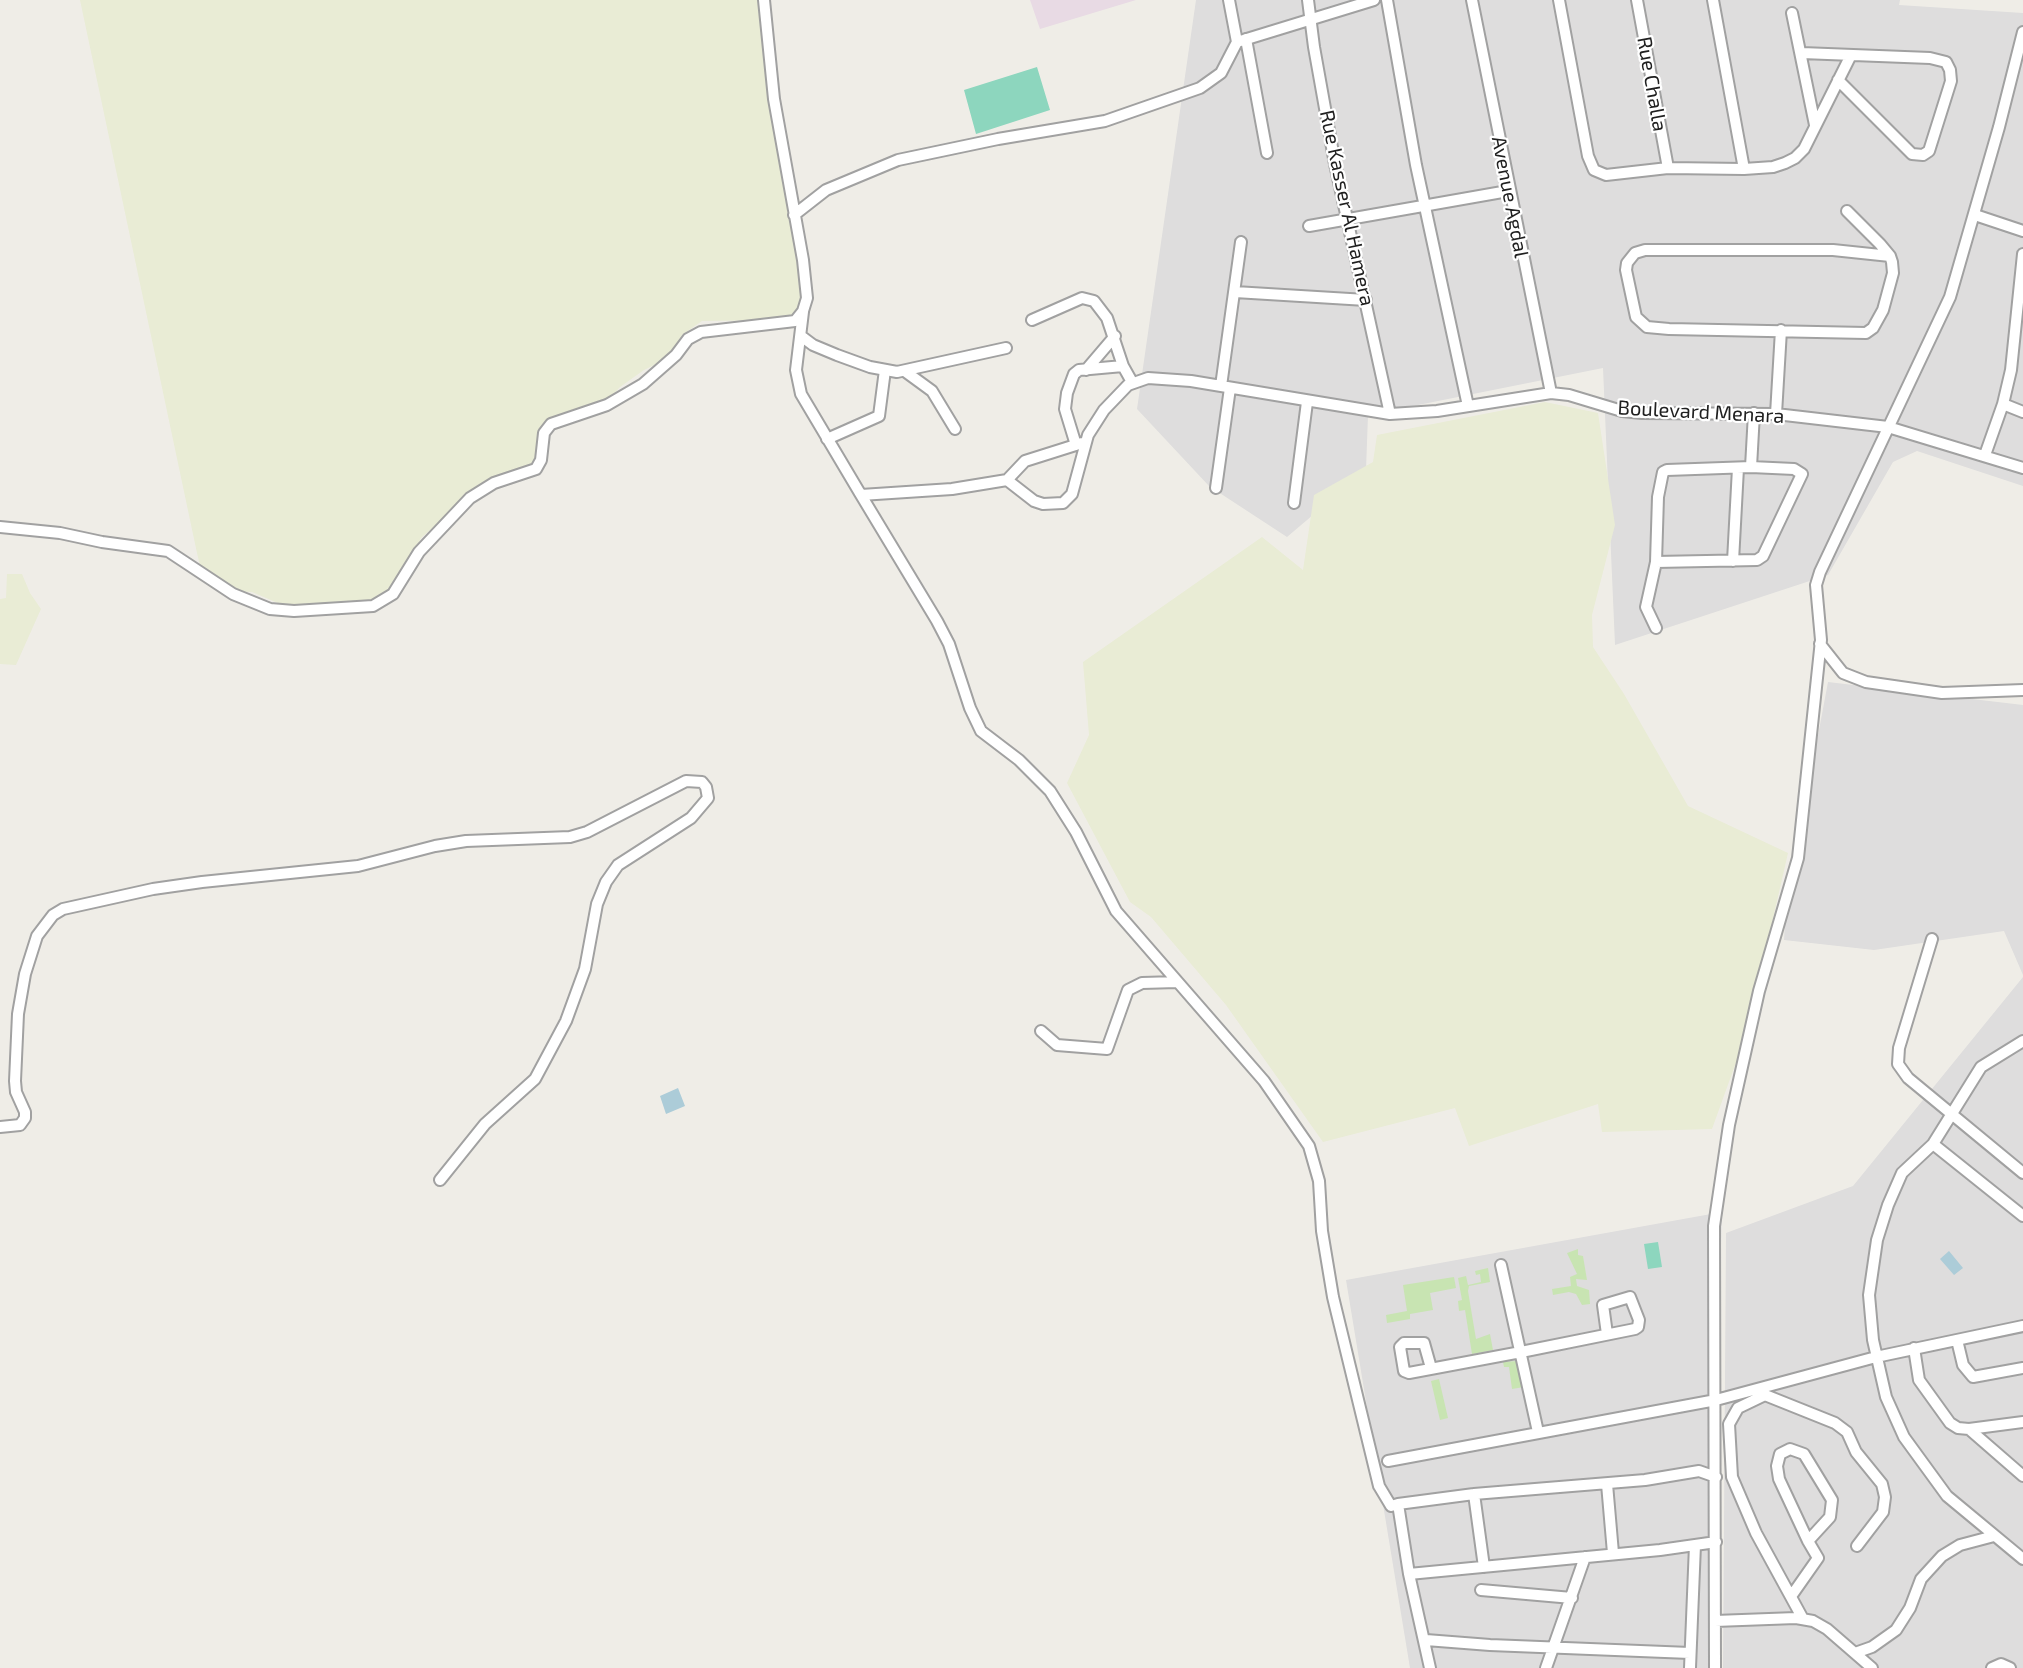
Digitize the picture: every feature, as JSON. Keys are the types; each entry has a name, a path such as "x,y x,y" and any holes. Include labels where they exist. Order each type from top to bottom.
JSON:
{"street":[{"path":"764,0 774,99 807,298 797,355 797,382 801,394 937,621 949,644 970,708 981,730 1019,760 1050,791 1076,832 1116,911 1264,1081 1309,1146 1318,1174 1324,1251 1333,1298 1363,1425 1382,1492 1391,1506 1474,1494 1607,1484 1699,1471 1716,1477"},
{"path":"1229,0 1242,40 1267,153"},
{"name":"Rue Kasser Al Hamera","path":"1308,0 1309,18 1348,219 1390,414"},
{"path":"794,215 826,190 898,160 998,138 1105,120 1200,88 1221,73 1242,40 1374,0"},
{"path":"1387,0 1425,206 1468,406"},
{"name":"Avenue Agdal","path":"1472,0 1508,191 1551,393"},
{"path":"1559,0 1591,166 1599,174 1617,176 1668,168 1773,167 1795,158 1803,149 1851,55"},
{"name":"Rue Challa","path":"1637,0 1668,168"},
{"path":"1713,0 1744,169"},
{"path":"1792,13 1815,125"},
{"path":"1715,1668 1716,1400 1713,1261 1723,1156 1759,991 1798,858 1820,645 1815,597 1820,572 1950,297 1975,215 2022,38"},
{"path":"1802,53 1942,60 1948,66 1951,81 1929,151 1923,156 1912,154 1838,80"},
{"path":"1309,226 1508,191"},
{"path":"1847,211 1890,256 1893,273 1887,296 1877,322 1870,331 1859,334 1647,327 1636,317 1628,287 1627,263 1635,253 1645,250 1833,250 1890,256"},
{"path":"1975,215 2023,231"},
{"path":"1216,488 1241,242"},
{"path":"1985,456 2003,404 2020,333 2023,254"},
{"path":"1235,292 1366,300"},
{"path":"1006,480 1034,501 1043,504 1063,503 1074,488 1081,444 1104,410 1132,382 1123,366 1115,336 1101,309 1088,298 1082,298 1032,320"},
{"path":"0,527 60,533 102,542 168,551 233,594 270,609 294,611 373,606 393,594 420,552 470,498 494,483 536,469 541,460 543,436 551,424 607,405 643,384 695,335 795,321 803,311"},
{"path":"1776,414 1781,330"},
{"path":"801,336 813,345 837,355 885,370 906,372 1006,348"},
{"path":"1086,370 1115,336"},
{"path":"1081,444 1065,414 1066,393 1074,374 1086,370 1123,366"},
{"path":"827,439 879,416 885,370"},
{"path":"906,372 932,391 955,429"},
{"name":"Boulevard Menara","path":"1132,382 1137,379 1162,378 1390,414 1416,414 1551,393 1569,395 1622,411 1776,414 1888,427 2023,468"},
{"path":"1294,503 1307,402"},
{"path":"2003,404 2023,412"},
{"path":"1751,467 1754,413"},
{"path":"861,495 952,489 1006,480 1025,461 1081,444"},
{"path":"1656,562 1754,561 1763,556 1802,474 1794,469 1751,467 1663,472 1658,497 1656,562 1646,607 1656,628"},
{"path":"1733,561 1738,468"},
{"path":"1820,645 1843,674 1866,682 1942,693 2023,690"},
{"path":"0,1127 20,1125 25,1118 25,1112 16,1092 15,1081 18,1014 25,974 38,936 53,915 63,909 173,886 358,866 435,846 466,842 570,837 598,827 686,781 702,782 706,787 708,798 691,818 618,865 606,882 597,904 585,969 566,1021 535,1079 485,1124 440,1180"},
{"path":"1932,939 1897,1059 1904,1074 2023,1173"},
{"path":"1041,1031 1045,1037 1057,1045 1107,1049 1128,990 1142,983 1177,982"},
{"path":"2023,1041 1981,1067 1933,1144 1902,1173 1888,1204 1877,1240 1869,1295 1876,1357 1886,1398 1913,1451 1947,1496 2023,1559"},
{"path":"1933,1144 2023,1216"},
{"path":"1501,1265 1538,1432"},
{"path":"1388,1461 1716,1400 1876,1357 2023,1326"},
{"path":"1431,1368 1607,1334"},
{"path":"1958,1340 1963,1365 1973,1377 2023,1368"},
{"path":"1914,1348 1919,1380 1950,1423 1958,1428 1969,1430 2023,1422"},
{"path":"1803,1619 1792,1595 1756,1533 1732,1477 1729,1424 1738,1408 1765,1395 1834,1423 1847,1432 1857,1452 1882,1485 1885,1497 1883,1512 1857,1546"},
{"path":"1969,1430 2023,1476"},
{"path":"1792,1595 1818,1558 1808,1541 1777,1472 1780,1454 1790,1449 1804,1454 1832,1500 1830,1517 1808,1541"},
{"path":"1607,1484 1613,1553"},
{"path":"1474,1494 1484,1567"},
{"path":"1398,1504 1409,1574 1426,1640 1430,1668"},
{"path":"1855,1653 1872,1647 1896,1630 1910,1608 1921,1579 1942,1556 1960,1545 1994,1536"},
{"path":"1409,1574 1716,1542"},
{"path":"1690,1668 1695,1545"},
{"path":"1546,1668 1585,1557"},
{"path":"1481,1590 1572,1598"},
{"path":"1715,1621 1803,1619 1820,1625 1872,1668"},
{"path":"1426,1640 1690,1653"},
{"path":"1992,1668 2001,1664 2010,1668"}],"shaded area":[{"path":"1030,0 1136,0 1040,29"},
{"path":"1196,0 1900,0 1899,5 2023,13 2023,486 1917,451 1893,462 1828,575 1615,645 1603,368 1368,415 1366,470 1287,537 1209,486 1137,409"},
{"path":"1828,682 2023,705 2023,975 2004,931 1874,950 1784,940 1786,906"},
{"path":"2023,977 2023,1668 1723,1668 1726,1233 1853,1186"},
{"path":"1722,1212 1708,1668 1410,1668 1346,1280"}],"green space":[{"path":"80,0 759,0 806,296 795,320 702,321 682,335 673,356 644,370 620,387 602,407 547,426 533,471 476,493 443,519 421,538 405,575 393,593 372,606 299,612 252,592 227,591 202,574"},
{"path":"1037,67 1050,110 976,134 964,90"},
{"path":"1545,402 1598,413 1615,525 1592,615 1593,647 1624,694 1688,806 1788,853 1747,1032 1712,1129 1602,1132 1598,1104 1469,1146 1455,1108 1323,1142 1226,1005 1151,917 1130,902 1067,783 1089,735 1083,662 1262,537 1303,570 1314,495 1373,462 1377,435"},
{"path":"7,574 22,574 30,593 41,609 16,665 0,664 0,599 6,598"},
{"path":"1658,1242 1662,1267 1648,1269 1644,1244"},
{"path":"1578,1249 1578,1255 1583,1256 1587,1280 1576,1279 1577,1286 1589,1290 1590,1304 1582,1305 1576,1294 1569,1292 1553,1295 1552,1289 1571,1286 1570,1277 1577,1274 1567,1253"},
{"path":"1488,1268 1490,1282 1469,1286 1468,1291 1476,1339 1490,1334 1493,1350 1472,1354 1465,1310 1459,1311 1458,1301 1462,1300 1458,1278 1466,1276 1468,1285 1481,1282 1480,1274 1476,1275 1475,1271"},
{"path":"1454,1277 1456,1288 1430,1293 1433,1310 1410,1314 1410,1319 1387,1323 1386,1315 1407,1311 1403,1285"},
{"path":"1517,1361 1524,1387 1512,1389 1509,1367 1504,1367 1503,1362"},
{"path":"1439,1379 1448,1418 1440,1420 1431,1381"}],"water":[{"path":"678,1088 685,1106 666,1114 660,1096"},
{"path":"1949,1251 1963,1268 1954,1275 1940,1259"}]}
